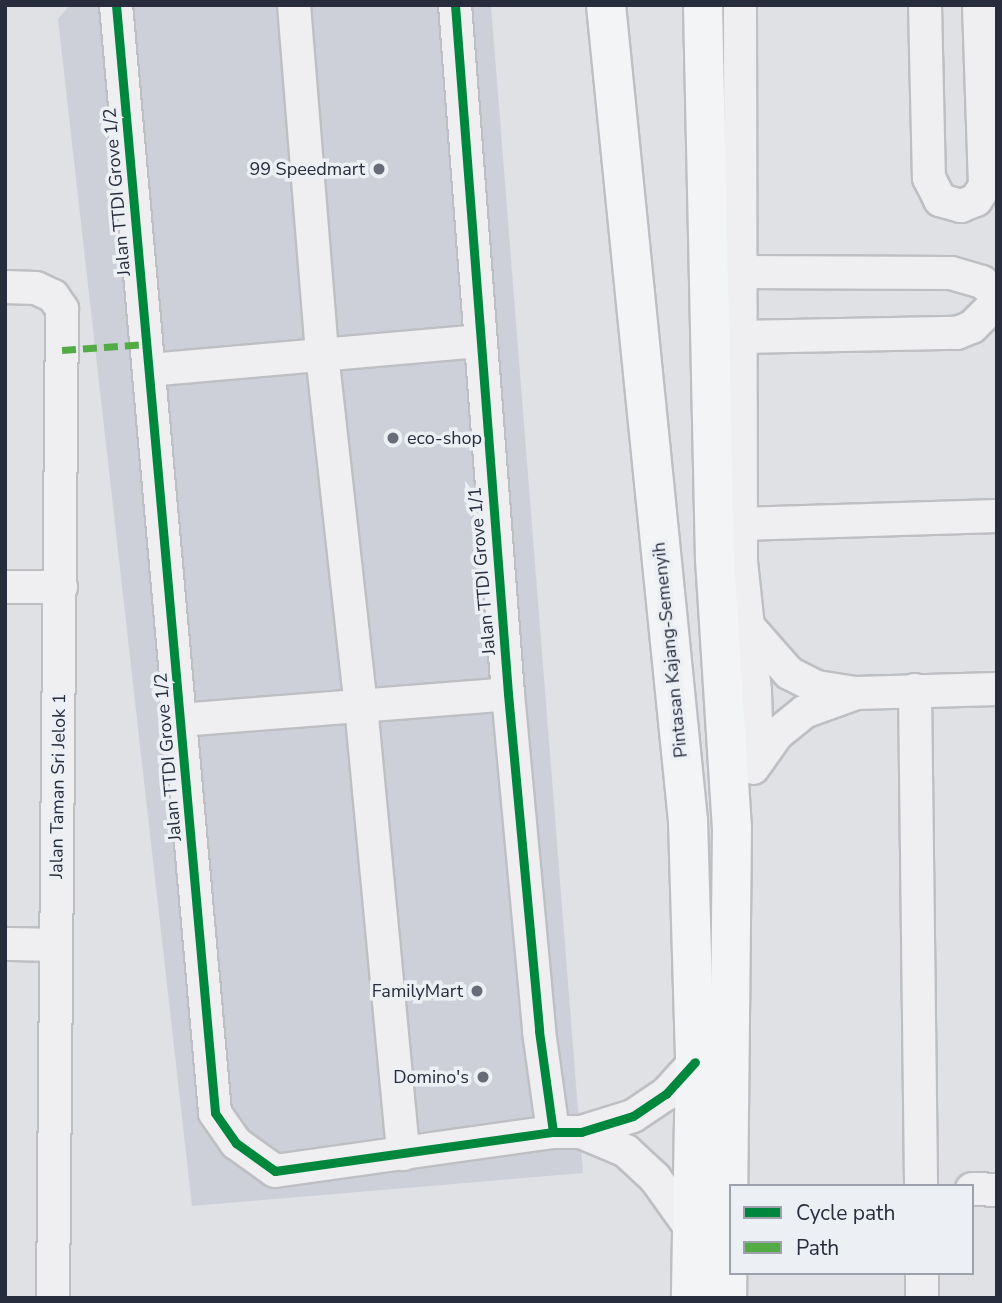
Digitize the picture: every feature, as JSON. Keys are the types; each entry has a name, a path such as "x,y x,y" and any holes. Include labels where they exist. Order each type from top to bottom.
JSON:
{"highway":[{"name":"Pintasan Kajang-Semenyih","path":"606,5 688,821 695,1062 691,1298"},
{"path":"703,5 715,559 732,827 727,1298"}],"street":[{"name":"Jalan TTDI Grove 1/2","path":"116,5 215,1113 236,1143 275,1171 567,1132 633,1116 666,1094 695,1062"},
{"path":"294,5 322,354 361,706 403,1154"},
{"name":"Jalan TTDI Grove 1/1","path":"456,5 508,694 539,1031 567,1132"},
{"path":"740,5 741,524 757,760"},
{"path":"925,5 929,178 940,200 961,206 976,200 985,186 979,5"},
{"path":"740,272 951,273 982,282 997,294"},
{"name":"Jalan Taman Sri Jelok 1","path":"20,288 53,296 62,309 53,1298"},
{"path":"739,337 957,333 972,327 997,302"},
{"path":"149,370 480,341"},
{"path":"741,524 997,516"},
{"path":"5,587 61,587"},
{"path":"747,624 789,673 817,687 856,693 997,689"},
{"path":"915,690 921,1184"},
{"path":"732,827 757,760 777,734 804,712 856,693"},
{"path":"180,720 508,694"},
{"path":"5,944 55,945"},
{"path":"567,1132 626,1151 655,1178 694,1231"},
{"path":"974,1189 997,1190"},
{"path":"922,1275 922,1298"}],"shaded area":[{"path":"70,5 491,5 583,1173 192,1206 58,19"}],"marked path":[{"path":"62,350 147,344"}],"cycle path":[{"path":"116,5 215,1113 236,1143 275,1171 553,1132 581,1132 633,1116 666,1094 695,1062"},
{"path":"455,5 508,694 539,1031 553,1132"}],"place":[{"name":"99 Speedmart","path":"379,169"},
{"name":"eco-shop","path":"393,438"},
{"name":"FamilyMart","path":"477,991"},
{"name":"Domino's","path":"483,1077"}]}
